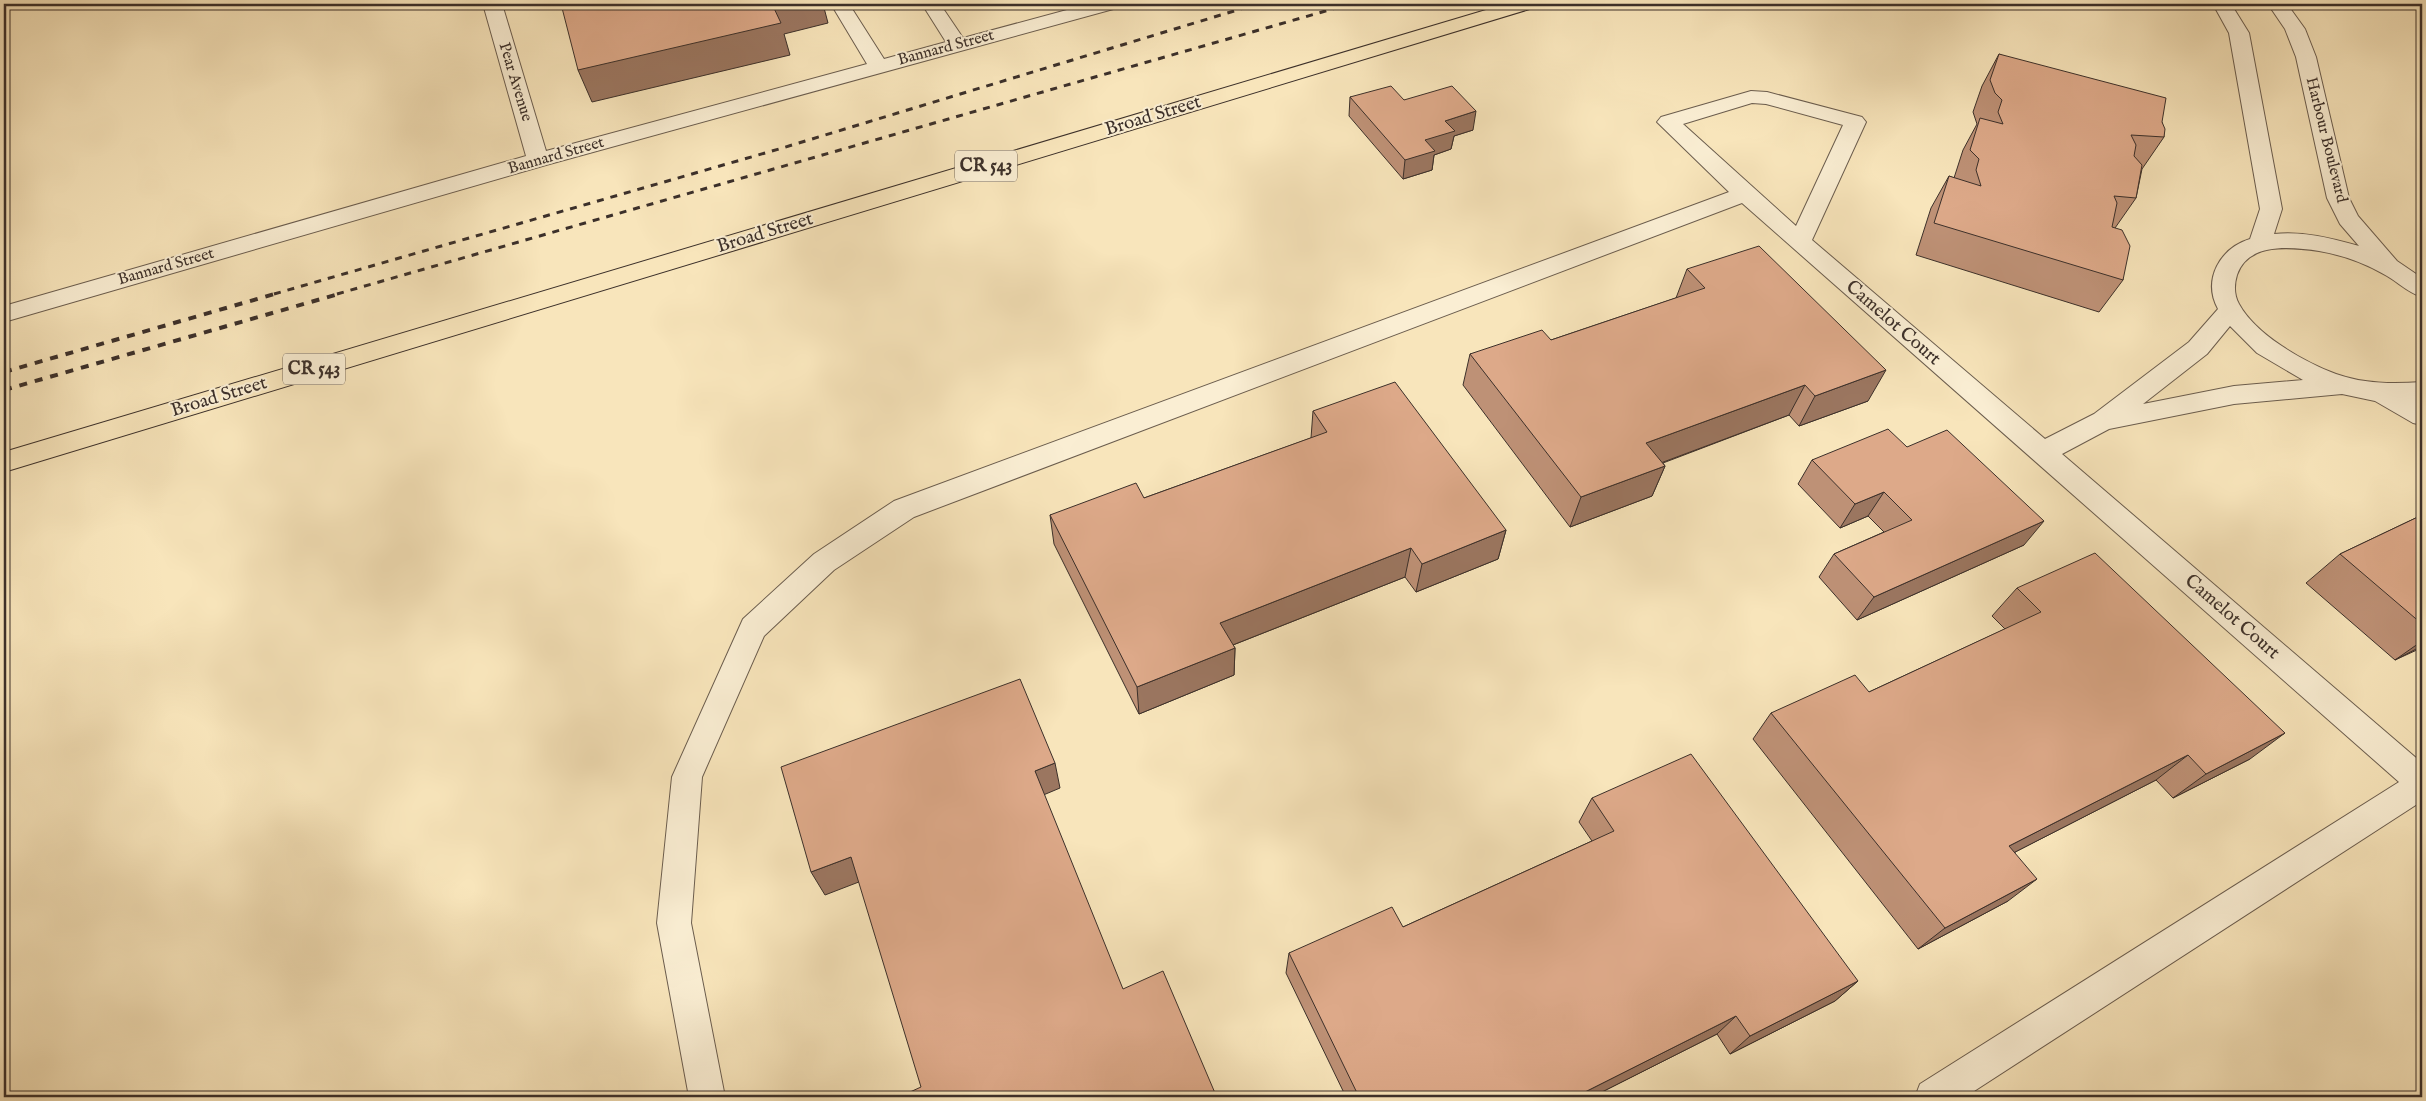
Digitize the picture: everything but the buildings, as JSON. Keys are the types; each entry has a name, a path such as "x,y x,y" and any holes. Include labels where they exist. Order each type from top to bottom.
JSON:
{"main road":[{"name":"Broad Street","path":"4,462 1526,4"}],"street":[{"path":"492,6 514,4"},
{"path":"840,4 878,67"},
{"path":"931,4 958,45"},
{"name":"Bannard Street","path":"4,314 538,160 958,45 1078,8 1110,4"},
{"path":"2222,4 2239,34 2271,209 2259,245"},
{"name":"Harbour Boulevard","path":"2278,4 2295,29 2306,58 2338,198 2348,219 2390,267"},
{"name":"Pear Avenue","path":"492,6 538,160"},
{"name":"Camelot Court","path":"1800,242 1854,122 1767,98 1751,97 1668,122 1745,194 2041,453 2422,783"},
{"path":"708,1097 674,923 687,777 753,628 824,562 904,509 1745,194"},
{"name":"Harbour Boulevard","path":"2422,289 2390,267 2348,250 2308,242 2277,241 2259,245 2231,260 2222,289 2230,310 2237,320 2269,350 2312,375 2348,387 2380,393 2406,394 2422,391"},
{"path":"2041,453 2103,421 2198,348 2230,310"},
{"path":"2103,421 2234,395 2348,387"},
{"name":"Harbour Boulevard","path":"2380,393 2422,416"},
{"path":"1932,1097 2422,783"}],"railway":[{"path":"274,294 779,149 1257,4"},
{"path":"337,294 1350,4"},
{"path":"4,372 278,293"},
{"path":"4,390 342,293"}]}
